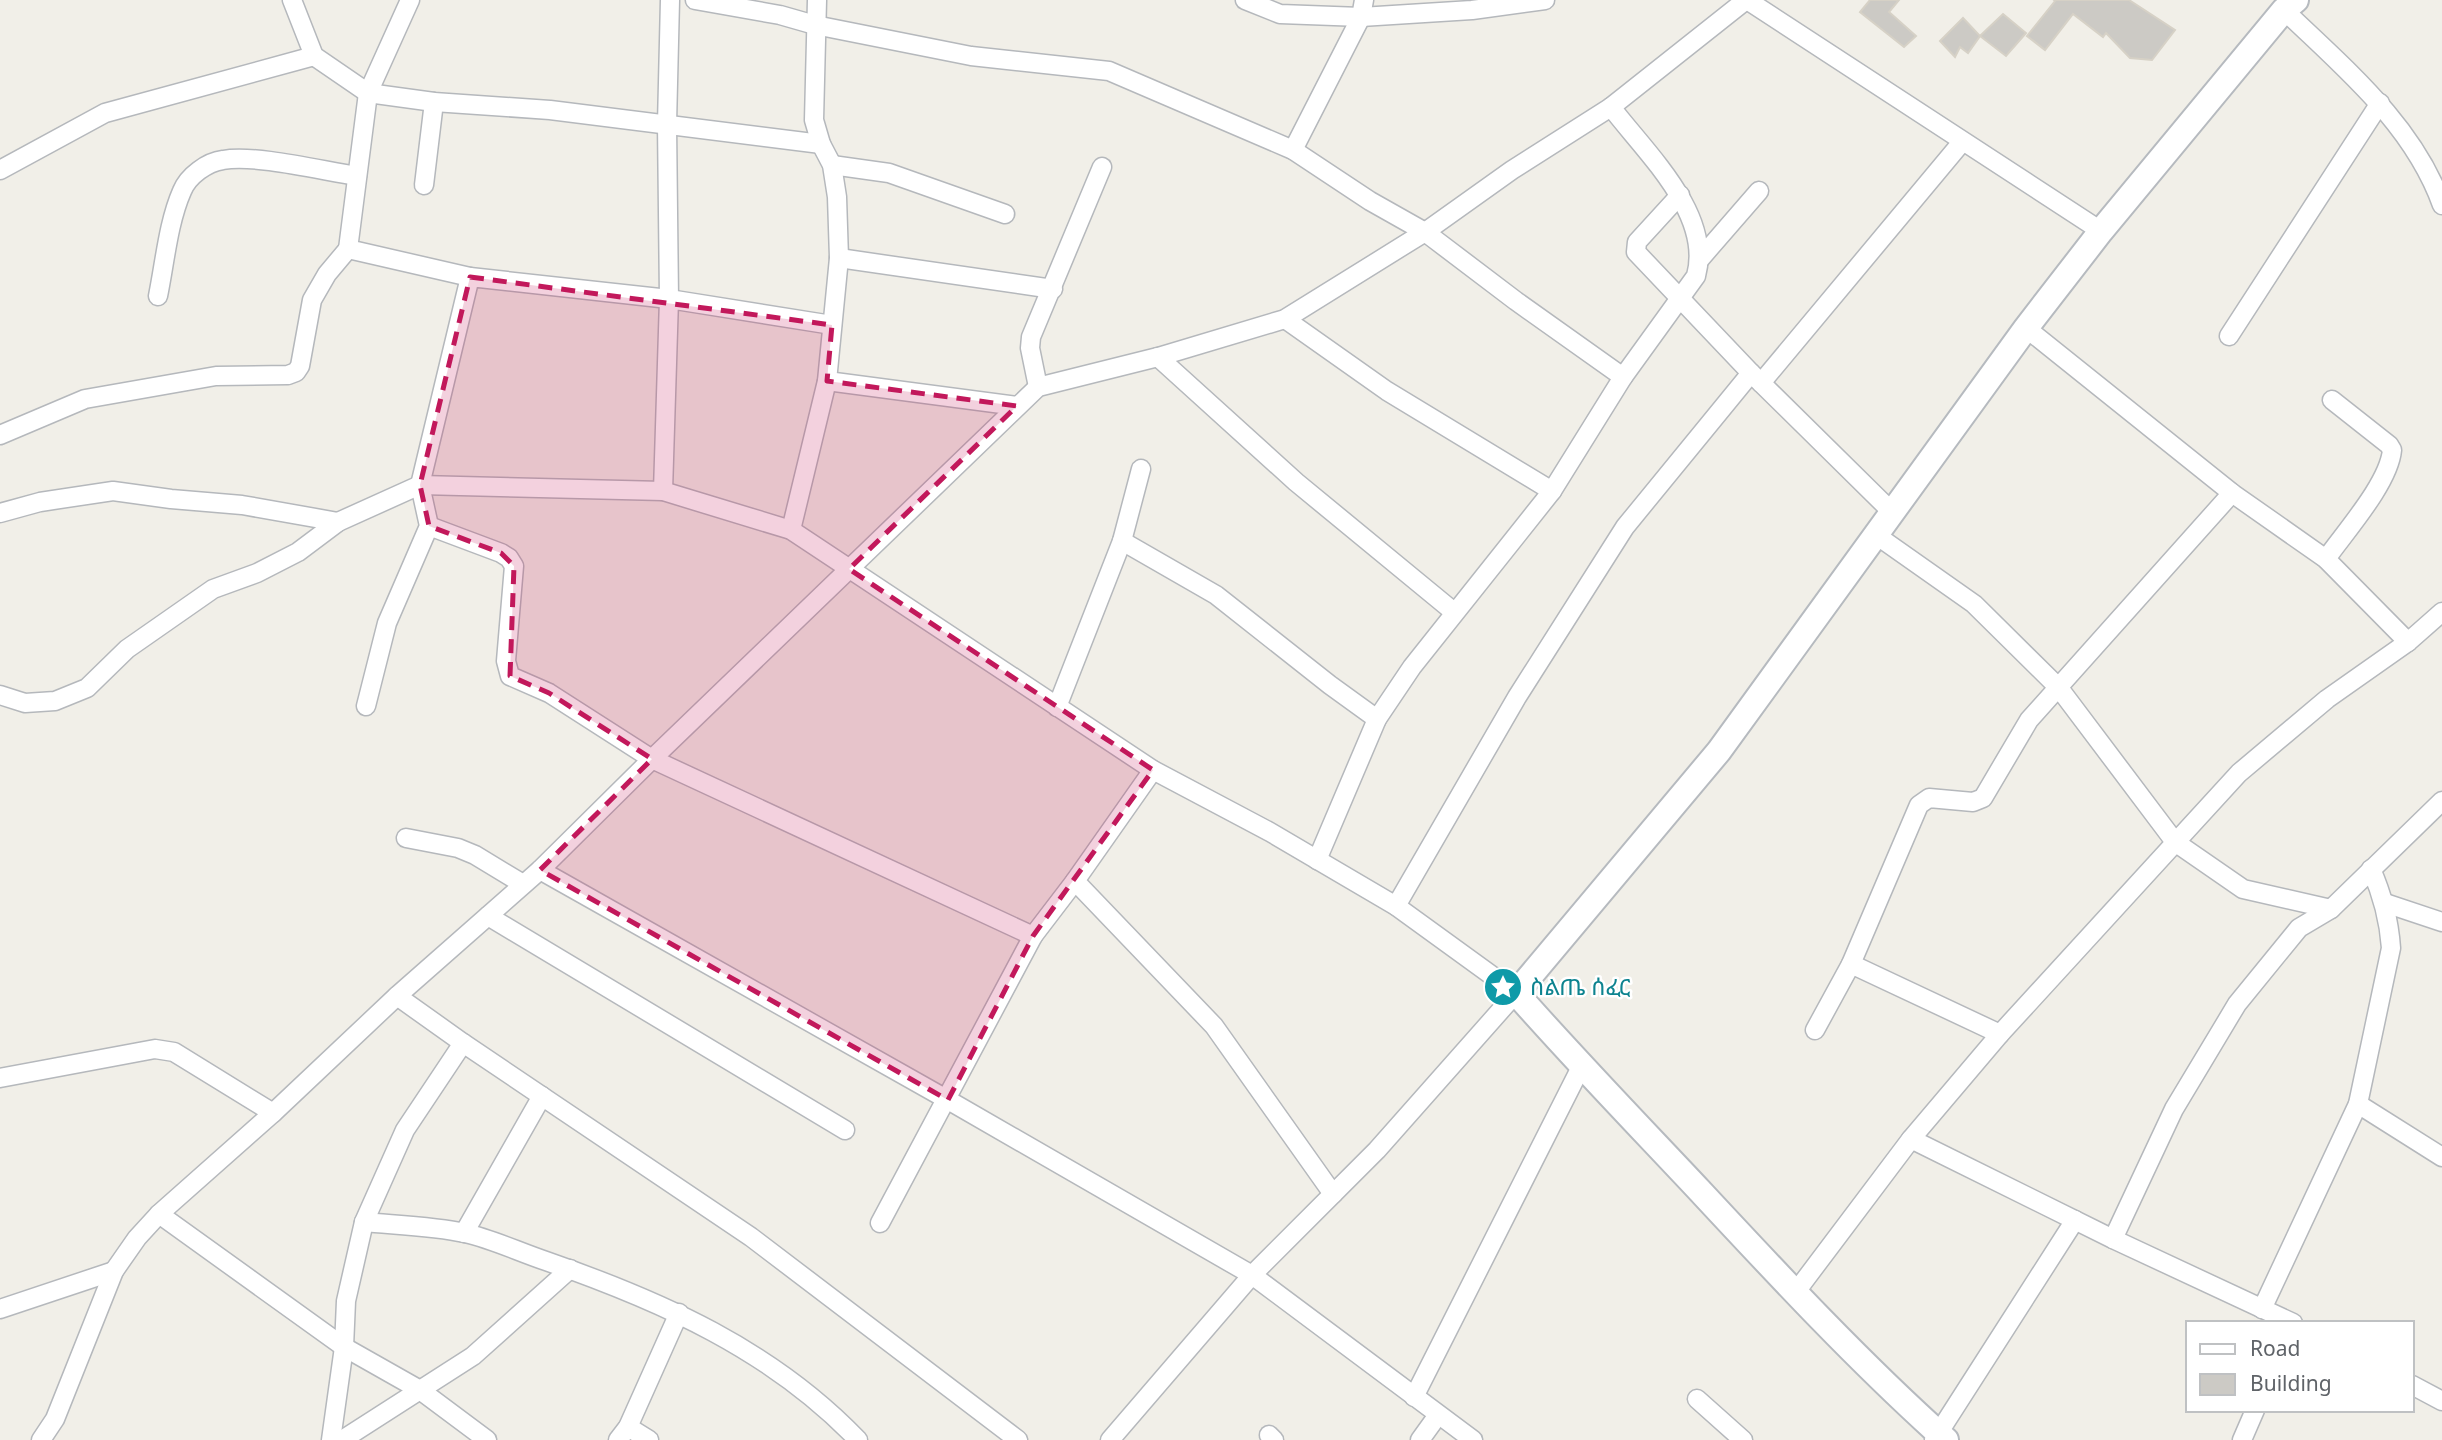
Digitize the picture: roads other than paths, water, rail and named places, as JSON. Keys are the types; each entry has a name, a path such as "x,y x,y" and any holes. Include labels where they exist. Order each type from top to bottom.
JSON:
{"street":[{"path":"292,0 314,56 368,93 434,102 550,110 821,144"},
{"path":"0,435 85,400 216,376 288,376 296,372 300,366 312,300 327,274 348,249 368,93 410,0"},
{"path":"663,491 669,299 667,124 670,0"},
{"path":"695,0 779,7 815,25 971,56 1109,71 1293,150 1370,201 1425,232 1623,377"},
{"path":"791,530 827,381 839,258 832,165 821,144 814,120 817,0"},
{"path":"1245,0 1280,14 1362,9 1472,10 1545,0"},
{"path":"41,1440 55,1419 114,1271 159,1213 540,870 652,758 1038,387 1158,357 1285,319 1425,232 1512,170 1611,107 1746,0 2101,231"},
{"path":"1110,1440 1252,1275 1377,1150 1516,993 1719,751 2026,328 2101,231 2290,5 2380,103 2420,156 2441,200"},
{"path":"1293,150 1362,9"},
{"path":"0,170 105,113 314,56"},
{"path":"424,185 434,102"},
{"path":"2229,336 2380,103"},
{"path":"1317,860 1377,719 1454,612 1552,491 1623,377 1696,275 1700,259 1698,241 1691,217 1680,195 1611,107"},
{"path":"1396,906 1517,696 1625,527 1962,142"},
{"path":"158,296 176,208 190,177 222,160 254,160 357,176"},
{"path":"832,165 888,173 1005,214"},
{"path":"1038,387 1030,348 1031,337 1102,167"},
{"path":"1700,259 1759,191"},
{"path":"1680,195 1635,246 1636,252 1756,378 1892,512"},
{"path":"348,249 470,277 669,299 832,325"},
{"path":"839,258 1053,289"},
{"path":"366,706 387,623 429,526 420,485 470,277"},
{"path":"1285,319 1387,391 1552,491"},
{"path":"2026,328 2232,493 2326,559 2408,642"},
{"path":"1158,357 1296,482 1454,612"},
{"path":"827,381 1017,406"},
{"path":"2326,559 2372,497 2392,450 2332,400"},
{"path":"1057,707 1122,541 1141,470"},
{"path":"0,695 25,703 55,701 87,688 127,649 213,589 257,573 298,552 338,522 420,485 663,491 791,530 1153,770 1270,832 1396,906 1516,993 1581,1067 1795,1293 1939,1438 2076,1220"},
{"path":"0,513 40,502 113,491 242,505 338,522"},
{"path":"1815,1030 1851,964 1919,805 1929,798 1973,802 1983,798 2029,720 2232,493"},
{"path":"429,526 500,553 509,558 514,566 506,661 510,676 549,692 652,758 1033,936"},
{"path":"1876,536 1974,604 2059,688 2175,842 2243,889 2330,909"},
{"path":"1122,541 1216,594 1377,719"},
{"path":"1795,1293 1911,1139 2000,1034 2239,773 2327,699 2408,642 2442,612"},
{"path":"880,1223 948,1100 1033,936 1153,770"},
{"path":"2113,1239 2175,1109 2237,1004 2299,928 2330,909 2442,802"},
{"path":"406,838 458,848 475,855 523,884"},
{"path":"2262,1308 2358,1104 2390,948 2385,903 2371,869"},
{"path":"540,870 1252,1275 1473,1440"},
{"path":"1075,881 1214,1026 1333,1194"},
{"path":"2385,903 2442,922"},
{"path":"488,916 845,1130"},
{"path":"1851,964 2000,1034"},
{"path":"397,996 751,1237 1018,1440"},
{"path":"331,1440 344,1347 346,1301 364,1222 405,1130 463,1043"},
{"path":"0,1078 155,1049 174,1052 273,1113"},
{"path":"1414,1397 1581,1067"},
{"path":"464,1233 541,1096"},
{"path":"2358,1104 2442,1157"},
{"path":"1911,1139 2113,1239 2288,1321"},
{"path":"159,1213 344,1347 420,1390 487,1440"},
{"path":"364,1222 464,1233 570,1269 679,1313 765,1361 832,1412 858,1440"},
{"path":"342,1440 474,1356 570,1269"},
{"path":"0,1309 114,1271"},
{"path":"649,1440 623,1433 679,1313"},
{"path":"2414,1386 2442,1401"},
{"path":"1697,1399 1743,1440"},
{"path":"2242,1440 2254,1412"},
{"path":"1420,1440 1438,1415"}],"place":[{"name":"ስልጤ ሰፈር","path":"1503,987"}]}
